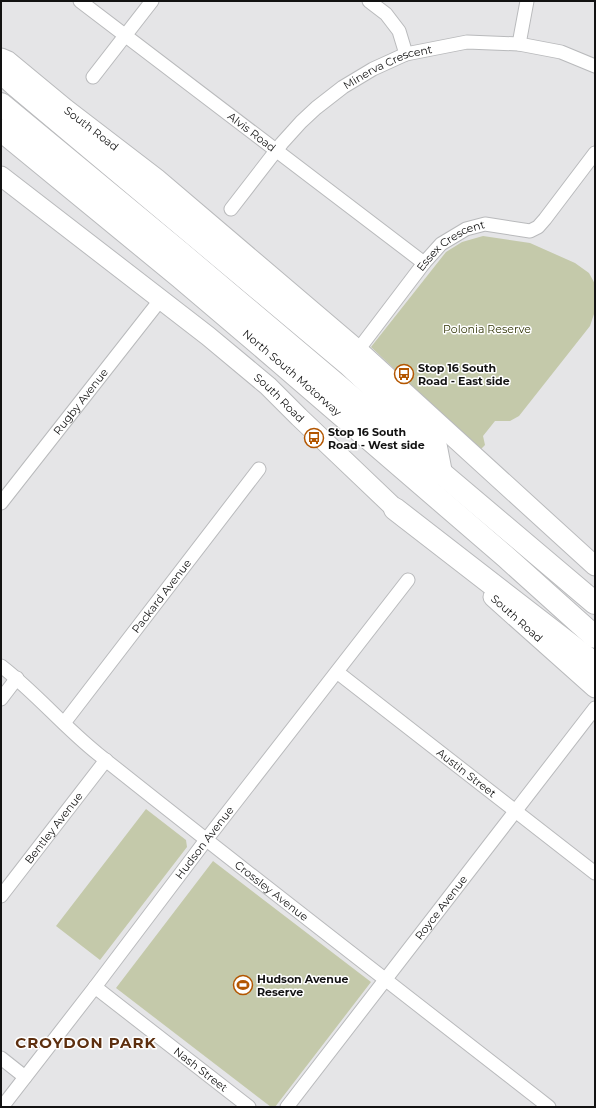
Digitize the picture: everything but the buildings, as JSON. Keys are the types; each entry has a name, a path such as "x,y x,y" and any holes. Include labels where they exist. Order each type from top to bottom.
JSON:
{"highway":[{"path":"1,72 348,364 436,447 441,473"},
{"name":"North South Motorway","path":"1,104 181,253 595,603"},
{"name":"North South Motorway","path":"1,130 180,277 280,362 506,557 595,637"},
{"path":"395,509 595,664"}],"main road":[{"name":"South Road","path":"1,58 156,178 358,350 595,566"},
{"name":"South Road","path":"1,176 208,336 268,386 395,509 595,688"}],"street":[{"name":"Alvis Road","path":"80,1 424,263"},
{"path":"93,77 152,1"},
{"path":"369,1 386,14 398,31 406,54"},
{"path":"519,44 527,1"},
{"name":"Minerva Crescent","path":"231,209 276,151 301,122 343,86 373,69 406,54 467,42 519,44 561,52 595,66"},
{"name":"Essex Crescent","path":"358,350 424,263 441,244 466,229 485,224 530,231 538,227 595,153"},
{"name":"Rugby Avenue","path":"1,503 161,300"},
{"name":"Packard Avenue","path":"64,723 259,469"},
{"name":"Hudson Avenue","path":"2,1107 206,840 408,580"},
{"name":"Crossley Avenue","path":"1,666 17,678 83,742 548,1107"},
{"name":"Austin Street","path":"337,672 595,873"},
{"path":"1,699 17,678"},
{"name":"Royce Avenue","path":"287,1107 595,708"},
{"name":"Bentley Avenue","path":"1,896 106,760"},
{"name":"Nash Street","path":"95,987 249,1107"},
{"path":"1,1058 25,1077"}],"green space":[{"name":"Polonia Reserve","path":"483,236 530,243 575,263 589,273 595,284 595,311 590,326 519,416 510,421 495,421 483,436 485,445 480,450 371,347 446,252 462,242"},
{"path":"146,809 186,840 187,847 100,960 56,926"},
{"name":"Hudson Avenue Reserve","path":"213,861 371,982 275,1107 271,1107 116,988"}],"place":[{"name":"Stop 16 South Road - East side","path":"404,374"},
{"name":"Stop 16 South Road - West side","path":"314,438"},
{"name":"Hudson Avenue Reserve","path":"243,985"}],"district":[{"name":"CROYDON PARK","path":"86,1042"}]}
